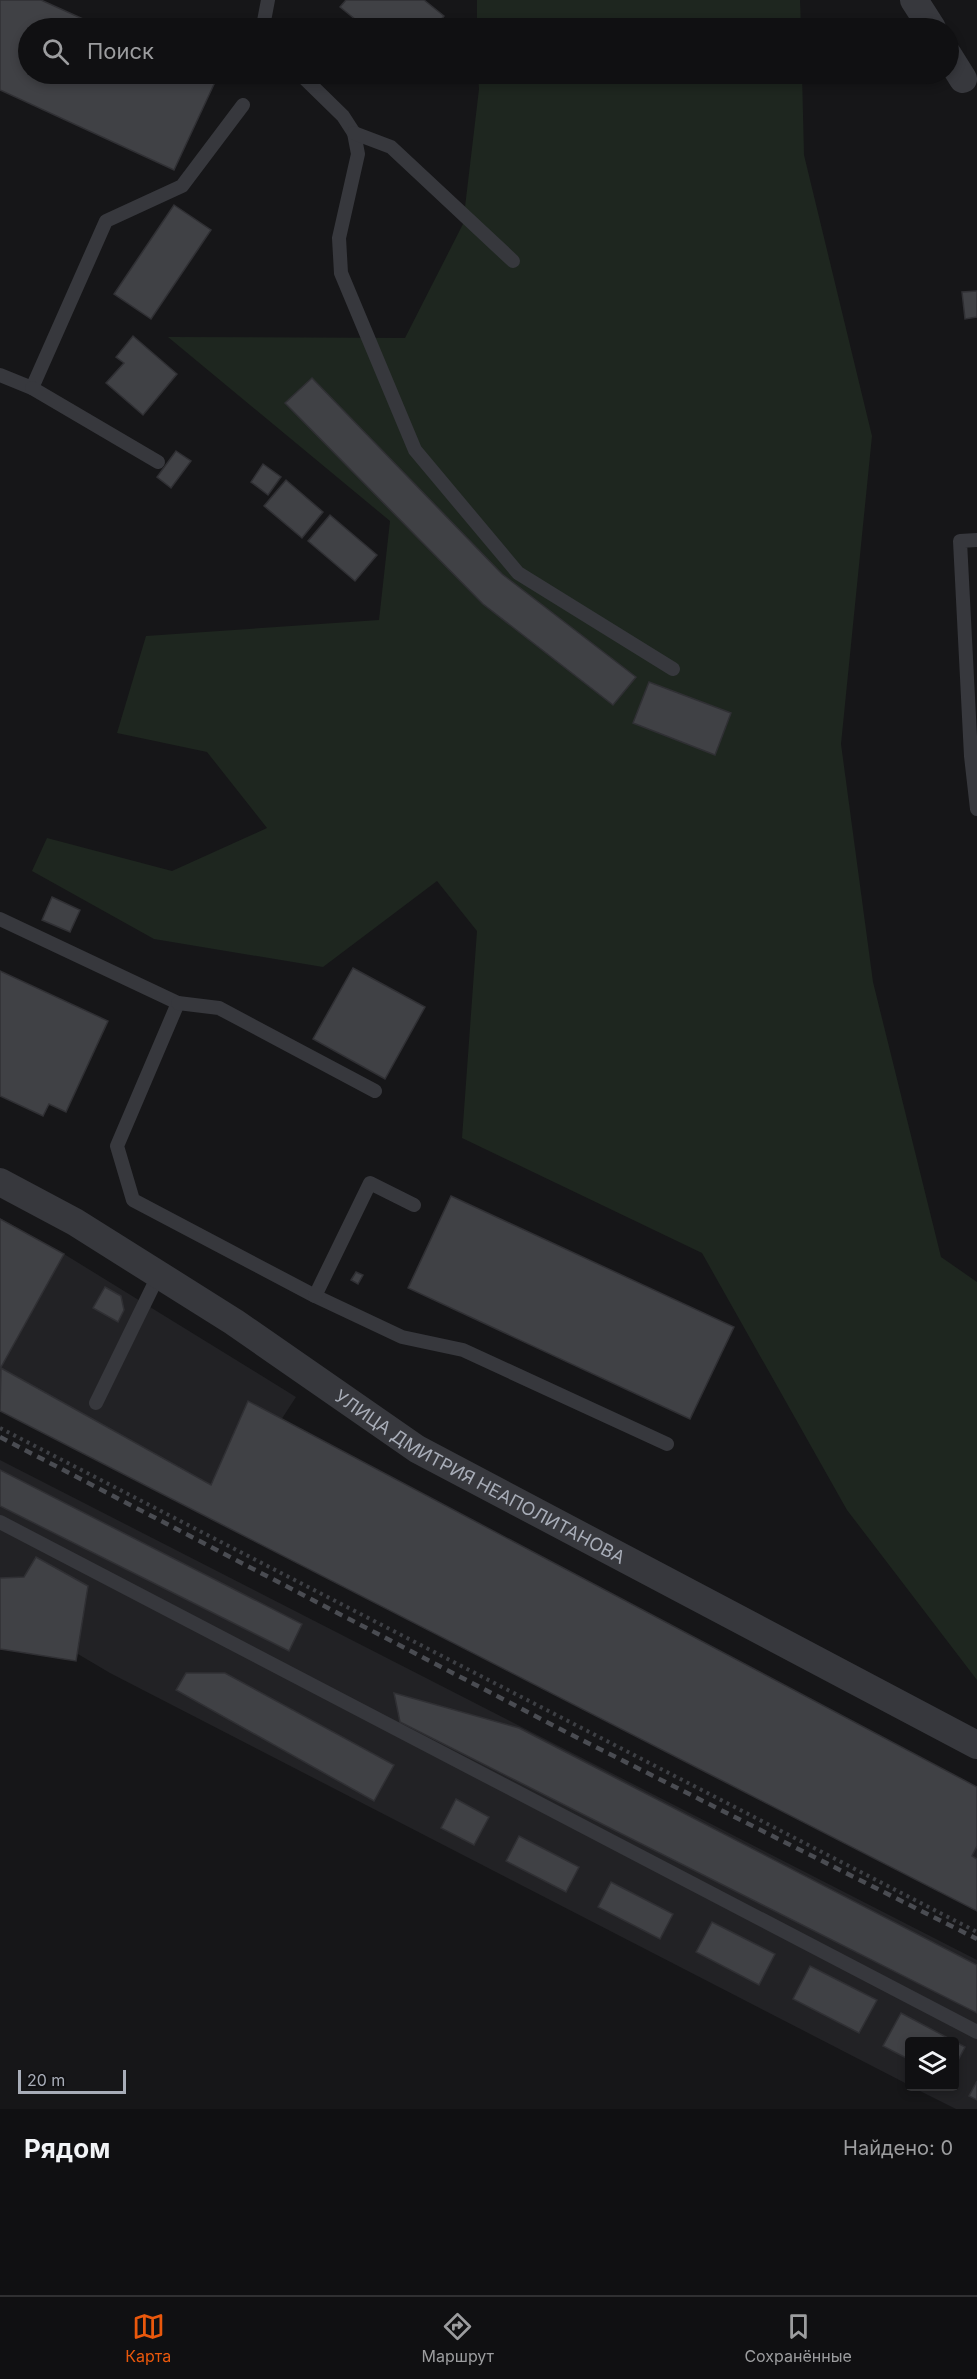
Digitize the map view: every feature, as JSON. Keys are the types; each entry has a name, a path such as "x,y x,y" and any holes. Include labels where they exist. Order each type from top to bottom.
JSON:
{"street":[{"path":"914,0 926,18"},
{"path":"959,66 970,78"},
{"name":"УЛИЦА ДМИТРИЯ НЕАПОЛИТАНОВА","path":"0,1182 75,1222 234,1322 417,1449 977,1745"}],"lane":[{"path":"265,18 268,0"},
{"path":"310,84 343,116 354,133 358,153 339,238 341,273 415,450 518,573 673,669"},
{"path":"32,388 106,221 182,186 243,105"},
{"path":"354,133 391,147 513,261"},
{"path":"0,375 32,388 158,462"},
{"path":"977,540 960,541 971,756 977,809"},
{"path":"0,919 178,1002 219,1008 375,1091"},
{"path":"178,1002 117,1146 133,1200 315,1296 402,1337 463,1350 667,1444"},
{"path":"315,1296 370,1184 414,1205"},
{"path":"96,1403 159,1274"},
{"path":"0,1522 977,2032"}],"path":[{"path":"0,1428 977,1932"}],"shaded area":[{"path":"477,0 800,0 801,18 477,18"},
{"path":"479,84 802,84 804,155 872,436 841,744 873,982 941,1257 977,1282 977,1680 847,1510 702,1253 462,1138 477,931 437,881 323,967 154,939 32,871 47,838 172,871 267,828 207,752 117,733 146,636 379,620 390,521 168,337 405,338 463,224"},
{"path":"0,1218 64,1254 296,1397 281,1420 977,1787 977,1911 0,1411"},
{"path":"0,1460 977,1960 977,2109 956,2109 920,2091 959,2091 959,2037 905,2037 905,2083 110,1673 0,1608"}],"building":[{"path":"0,0 41,0 81,18 18,18 18,84 214,84 174,170 0,90"},
{"path":"346,0 424,0 444,16 442,18 354,18 340,7"},
{"path":"174,205 211,230 151,319 114,294"},
{"path":"977,291 977,317 965,319 962,292"},
{"path":"133,336 177,374 143,415 106,383 124,363 116,357"},
{"path":"312,378 502,574 636,677 613,705 483,604 285,403"},
{"path":"176,451 191,461 171,488 157,477"},
{"path":"263,464 281,477 268,495 251,482"},
{"path":"286,480 323,512 302,538 264,506"},
{"path":"330,515 377,555 355,581 308,541"},
{"path":"649,682 731,713 715,755 633,723"},
{"path":"52,897 80,910 70,932 42,920"},
{"path":"353,968 425,1007 385,1079 313,1039"},
{"path":"0,971 108,1021 66,1112 49,1104 43,1116 0,1096"},
{"path":"451,1196 734,1327 690,1419 408,1288"},
{"path":"0,1219 64,1254 0,1369"},
{"path":"356,1272 363,1275 358,1284 351,1280"},
{"path":"105,1287 121,1296 124,1310 118,1322 93,1308"},
{"path":"1,1368 211,1485 248,1401 977,1787 977,1846 972,1856 977,1859 977,1911 0,1411"},
{"path":"0,1470 302,1624 289,1651 0,1506"},
{"path":"36,1557 88,1586 76,1661 0,1649 0,1578 24,1577"},
{"path":"186,1673 225,1673 394,1765 374,1801 176,1690"},
{"path":"394,1693 519,1728 977,1965 977,2013 400,1722"},
{"path":"456,1799 489,1817 474,1845 441,1828"},
{"path":"519,1836 579,1867 566,1892 506,1861"},
{"path":"611,1882 673,1914 660,1939 598,1907"},
{"path":"712,1922 775,1954 759,1985 696,1952"},
{"path":"810,1966 877,2000 859,2033 793,1999"},
{"path":"901,2013 946,2037 905,2037 905,2057 883,2046"},
{"path":"959,2044 965,2047 959,2058"},
{"path":"977,2081 977,2100 969,2096"}],"railway":[{"path":"0,1437 566,1732 977,1939"}]}
